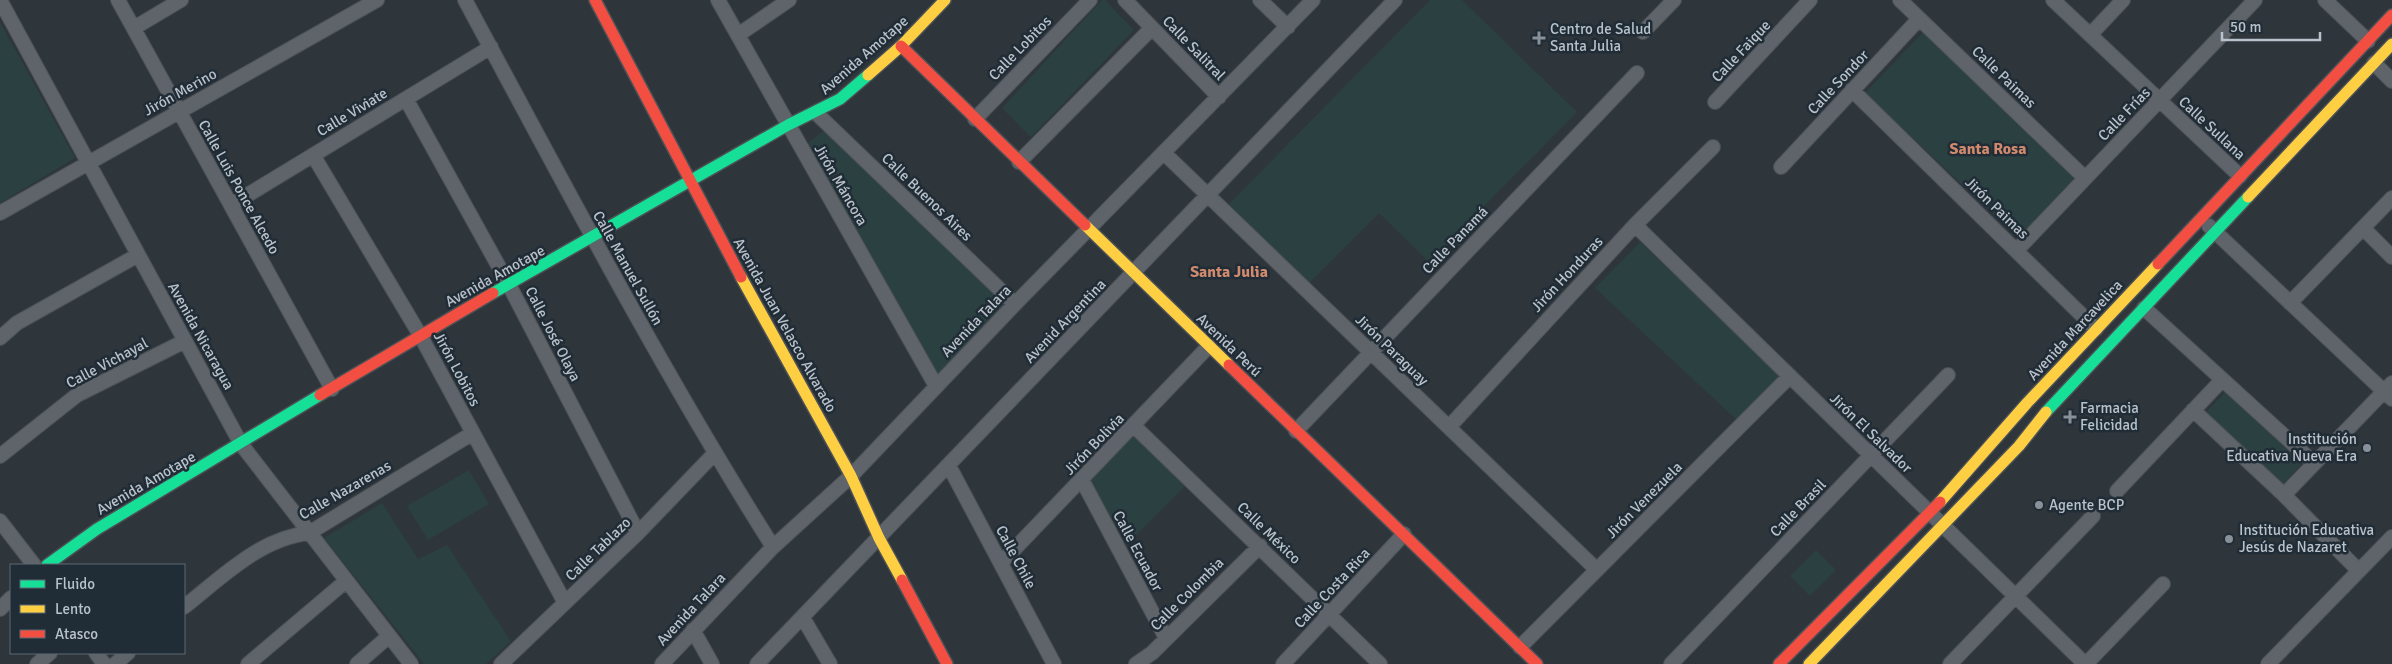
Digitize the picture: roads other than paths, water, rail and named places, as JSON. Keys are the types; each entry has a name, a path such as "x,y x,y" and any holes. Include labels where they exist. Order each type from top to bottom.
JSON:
{"street":[{"name":"Avenida Nicaragua","path":"0,0 241,444 411,664"},
{"name":"Calle Luis Ponce Alcedo","path":"118,0 332,389"},
{"path":"134,28 181,0"},
{"name":"Jirón Merino","path":"0,214 179,111 357,5 377,0"},
{"name":"Calle Manuel Sullón","path":"465,0 592,238 714,454 772,546"},
{"name":"Avenida Juan Velasco Alvarado","path":"595,0 690,183 851,476 879,538 947,664"},
{"name":"Jirón Máncora","path":"718,0 936,386"},
{"path":"738,35 789,0"},
{"name":"Avenida Amotape","path":"48,564 97,529 420,335 690,183 788,125 816,113 840,99 901,46 945,0"},
{"name":"Calle Lobitos","path":"974,118 1090,0"},
{"name":"Calle Salitral","path":"1125,0 1219,97"},
{"path":"1260,0 1288,27"},
{"name":"Avenida Talara","path":"662,664 772,546 851,476 1015,304 1313,0"},
{"name":"Avenid Argentina","path":"757,664 1395,0"},
{"path":"1643,32 1674,0"},
{"name":"Calle Faique","path":"1715,102 1810,0"},
{"name":"Calle Paimas","path":"1900,0 2086,178"},
{"name":"Calle Sullana","path":"2053,0 2240,176"},
{"path":"2090,35 2123,0"},
{"name":"Calle Frías","path":"2017,250 2255,0"},
{"path":"2325,0 2368,41"},
{"name":"Avenida Marcavelica","path":"1779,664 1929,512 2004,431 2027,403 2392,15"},
{"name":"Calle Sondor","path":"1781,167 1920,19"},
{"path":"1019,162 1152,28"},
{"path":"1809,664 2019,446 2041,417 2392,44"},
{"name":"Avenida Perú","path":"901,46 1537,664"},
{"name":"Calle Viviate","path":"231,204 491,48"},
{"path":"2374,63 2392,81"},
{"name":"Calle Panamá","path":"1296,430 1637,73"},
{"name":"Jirón Paimas","path":"1852,90 2096,329"},
{"name":"Calle José Olaya","path":"406,98 510,285 638,533"},
{"name":"Calle Buenos Aires","path":"816,113 1015,304"},
{"name":"Jirón Honduras","path":"1449,427 1635,225 1713,147"},
{"name":"Jirón Paraguay","path":"1164,154 1597,570"},
{"name":"Jirón Lobitos","path":"313,155 420,335 565,603"},
{"path":"2290,302 2392,198"},
{"path":"2201,218 2290,302 2389,391 2314,463 2284,495"},
{"name":"Jirón El Salvador","path":"1635,225 2085,664"},
{"path":"2363,228 2392,257"},
{"path":"0,338 17,323 138,255"},
{"path":"2144,308 2314,463"},
{"name":"Calle Vichayal","path":"0,456 77,395 185,341"},
{"name":"Jirón Bolivia","path":"1001,563 1209,346"},
{"name":"Calle Brasil","path":"1671,664 1948,375"},
{"name":"Jirón Venezuela","path":"1520,647 1790,376"},
{"path":"2117,491 2222,380"},
{"path":"2027,403 2041,417"},
{"path":"2193,410 2284,495 2359,571"},
{"name":"Calle México","path":"1134,426 1380,664"},
{"path":"2004,431 2019,446"},
{"name":"Calle Nazarenas","path":"185,606 253,554 280,538 309,533 472,433"},
{"name":"Calle Tablazo","path":"501,664 638,533 714,454"},
{"name":"Calle Chile","path":"949,466 1054,664"},
{"name":"Calle Ecuador","path":"1082,480 1166,638"},
{"path":"1950,664 2093,516"},
{"path":"0,521 33,564"},
{"name":"Calle Costa Rica","path":"1283,664 1404,534"},
{"path":"2268,664 2392,537"},
{"name":"Calle Colombia","path":"1136,664 1152,653 1260,546"},
{"path":"248,664 346,581"},
{"path":"2085,664 2163,584"},
{"path":"0,609 10,599"},
{"path":"803,618 830,664"},
{"path":"693,630 712,664"},
{"path":"357,664 389,636"},
{"path":"37,664 49,654"},
{"path":"115,664 127,654"}],"place":[{"name":"Centro de Salud Santa Julia","path":"1539,38"},
{"name":"Farmacia Felicidad","path":"2070,417"},
{"name":"Institución Educativa Nueva Era","path":"2367,448"},
{"name":"Agente BCP","path":"2039,505"},
{"name":"Institución Educativa Jesús de Nazaret","path":"2229,539"}],"district":[{"name":"Santa Rosa","path":"1988,148"},
{"name":"Santa Julia","path":"1229,271"}]}
